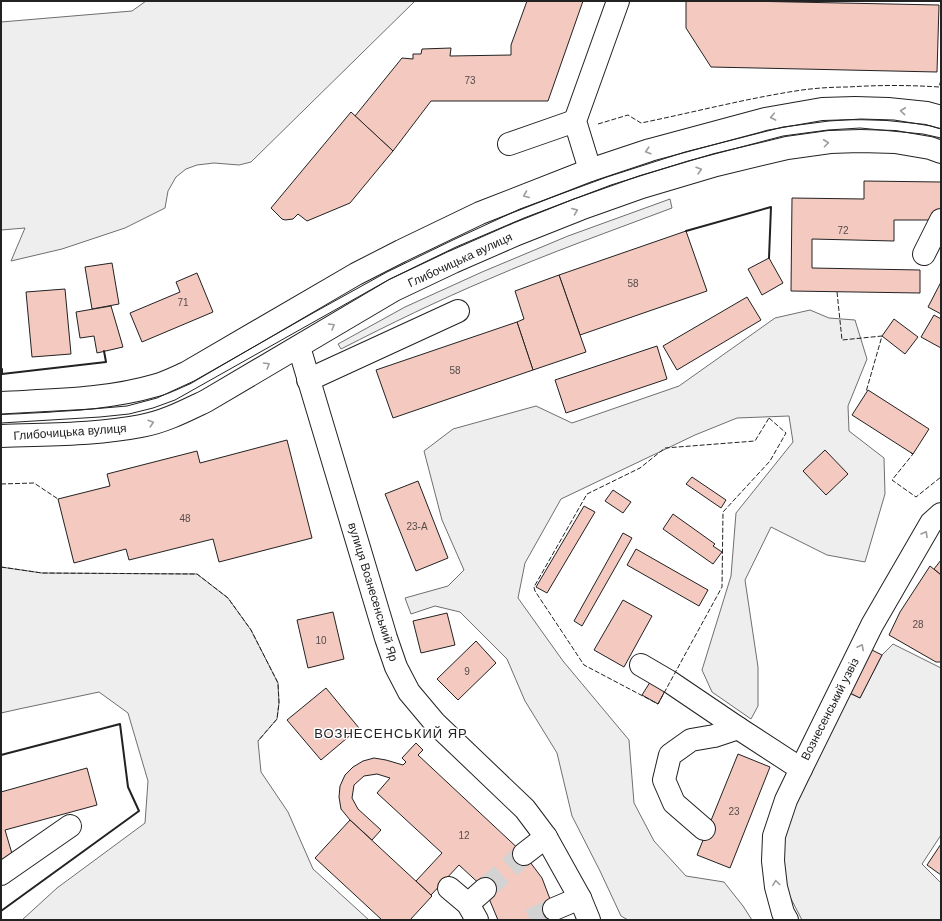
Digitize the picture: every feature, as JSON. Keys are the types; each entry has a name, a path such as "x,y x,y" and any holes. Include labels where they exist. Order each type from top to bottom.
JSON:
{"main road":[{"path":"590,170 575,121 618,1"},
{"path":"1,403 92,398 159,385 186,373 356,274 401,250 480,213 590,170 650,150 765,119 822,109 888,109 941,117"},
{"path":"509,144 575,121"},
{"name":"Глибочицька вулиця","path":"1,436 99,432 141,426 173,417 206,401 394,290 517,234 580,209 642,187 716,165 787,148 830,142 860,140 895,142 930,148 941,152"},
{"path":"924,254 941,220"},
{"path":"308,380 458,311"},
{"name":"вулиця Вознесенський Яр","path":"299,347 396,667 409,692 435,723 525,809 546,837 580,898 589,920"},
{"name":"Вознесенський узвіз","path":"787,920 783,913 776,887 774,861 774,836 786,800 872,625 931,523 941,514"},
{"path":"641,665 670,682 800,769"},
{"path":"704,829 674,803 664,780 670,755 690,740 714,736 738,728"},
{"path":"1,874 70,826"},
{"path":"524,854 546,837"},
{"path":"449,888 473,912 485,889"},
{"path":"554,909 580,898"}],"shaded area":[{"path":"146,1 415,1 251,162 239,165 214,163 197,165 186,169 176,177 168,191 165,208 125,228 62,249 11,261 25,228 1,230 1,22 132,11"},
{"path":"670,199 672,208 512,269 415,312 341,349 338,344 405,307 482,272 568,236"},
{"path":"810,310 829,318 855,320 867,359 848,406 849,431 884,458 885,494 865,562 827,555 771,527 745,580 758,667 758,706 751,719 712,692 702,670 731,576 736,513 793,442 789,416 737,418 695,435 561,499 525,563 518,598 563,661 629,740 634,803 654,841 686,876 724,882 752,920 628,920 621,916 572,816 557,753 525,701 507,659 460,612 435,606 411,614 405,598 448,586 464,570 442,520 424,451 453,429 536,406 572,423 679,386 775,318"},
{"path":"1,567 42,573 197,574 228,598 251,630 278,683 279,703 277,719 258,741 261,772 288,812 313,869 369,920 22,920 57,888 145,823 148,781 128,713 99,692 1,713"},
{"path":"893,644 941,668 941,835 922,864 941,883 941,920 802,920 787,891 781,863 783,836 800,786 849,693 860,698 882,655"}],"building":[{"path":"527,1 583,1 548,101 431,101 393,151 355,116 402,58 413,59 413,54 421,54 422,49 451,48 450,56 511,55 511,45"},
{"path":"686,1 939,5 937,72 711,67 686,28"},
{"path":"351,112 393,151 350,203 307,221 298,214 293,219 282,219 271,208"},
{"path":"864,181 941,182 941,220 894,220 894,241 812,239 812,268 920,270 920,293 791,291 792,198 864,199"},
{"path":"686,231 707,291 580,335 559,275"},
{"path":"769,258 783,283 762,295 748,269"},
{"path":"112,263 119,304 92,309 85,267"},
{"path":"197,273 213,312 142,342 130,313 180,292 176,282"},
{"path":"559,275 586,352 533,370 517,322 524,319 515,291"},
{"path":"941,282 941,314 928,307"},
{"path":"65,289 71,354 32,357 26,292"},
{"path":"747,297 761,320 677,370 663,346"},
{"path":"111,306 123,347 97,353 94,336 80,338 76,312"},
{"path":"934,315 941,319 941,348 921,337"},
{"path":"894,319 918,337 905,354 882,336"},
{"path":"517,322 533,370 393,418 376,370"},
{"path":"657,346 667,379 566,413 555,380"},
{"path":"868,390 929,429 913,454 852,415"},
{"path":"287,440 312,538 219,562 213,539 129,560 126,549 74,563 58,499 110,486 107,474 197,451 200,463"},
{"path":"825,450 848,474 826,495 803,471"},
{"path":"692,477 726,500 721,508 686,484"},
{"path":"418,481 448,558 416,571 385,494"},
{"path":"613,490 631,502 623,513 605,501"},
{"path":"584,506 595,512 547,593 536,587"},
{"path":"673,514 715,544 713,546 722,552 713,564 663,529"},
{"path":"623,533 632,538 582,626 574,621"},
{"path":"636,549 708,590 699,606 627,565"},
{"path":"941,560 941,575 934,569"},
{"path":"930,566 941,575 941,662 936,662 889,635 900,612"},
{"path":"623,600 652,616 624,667 594,650"},
{"path":"333,612 344,659 308,668 297,620"},
{"path":"447,613 455,645 421,653 413,621"},
{"path":"476,641 496,663 458,700 437,679"},
{"path":"868,648 882,655 860,698 846,691"},
{"path":"652,679 667,687 658,704 642,695"},
{"path":"326,688 359,728 321,760 287,720"},
{"path":"416,743 423,750 418,755 524,854 542,878 558,920 498,920 485,889 459,865 431,895 416,881 442,853 377,793 390,778 377,774 364,776 354,785 352,798 358,809 381,830 372,840 350,820 341,809 339,797 340,786 345,775 353,767 363,761 374,758 403,765 406,762 402,758"},
{"path":"738,754 770,767 730,868 697,855"},
{"path":"87,768 97,805 5,830 13,857 1,861 1,792"},
{"path":"350,820 432,896 410,920 382,920 315,858"},
{"path":"941,844 941,875 927,865"}],"tunnel":[{"path":"485,889 524,854"},
{"path":"530,920 554,909"}],"tram line":[{"path":"1,414 127,406 157,398 194,381 387,272 455,239 520,209 607,177 685,152 783,127 829,121 861,119 894,120 941,129"},
{"path":"1,423 129,414 153,408 175,400 390,279 456,247 524,218 611,185 688,161 783,136 828,130 860,128 923,134 941,138"}],"fence":[{"path":"598,124 628,115 641,123 742,101 802,90 831,87 939,87 941,80"},
{"path":"837,292 842,340 882,336 866,392"},
{"path":"769,418 786,433 770,461 723,512 722,587 658,704 584,665 535,591 534,587 587,494 640,468 665,448 755,441 769,418"},
{"path":"911,453 913,454 892,480 916,497 941,477"},
{"path":"1,484 34,483 58,499"},
{"path":"1,567 42,573 197,574 228,598 251,630 278,683 279,703 277,719 258,741"}],"wall":[{"path":"686,231 771,207 769,258"},
{"path":"2,369 2,374 106,362 104,351"},
{"path":"1,755 120,724 128,787 139,811 1,911"}],"district":[{"name":"ВОЗНЕСЕНСЬКИЙ ЯР","path":"391,733"}]}
